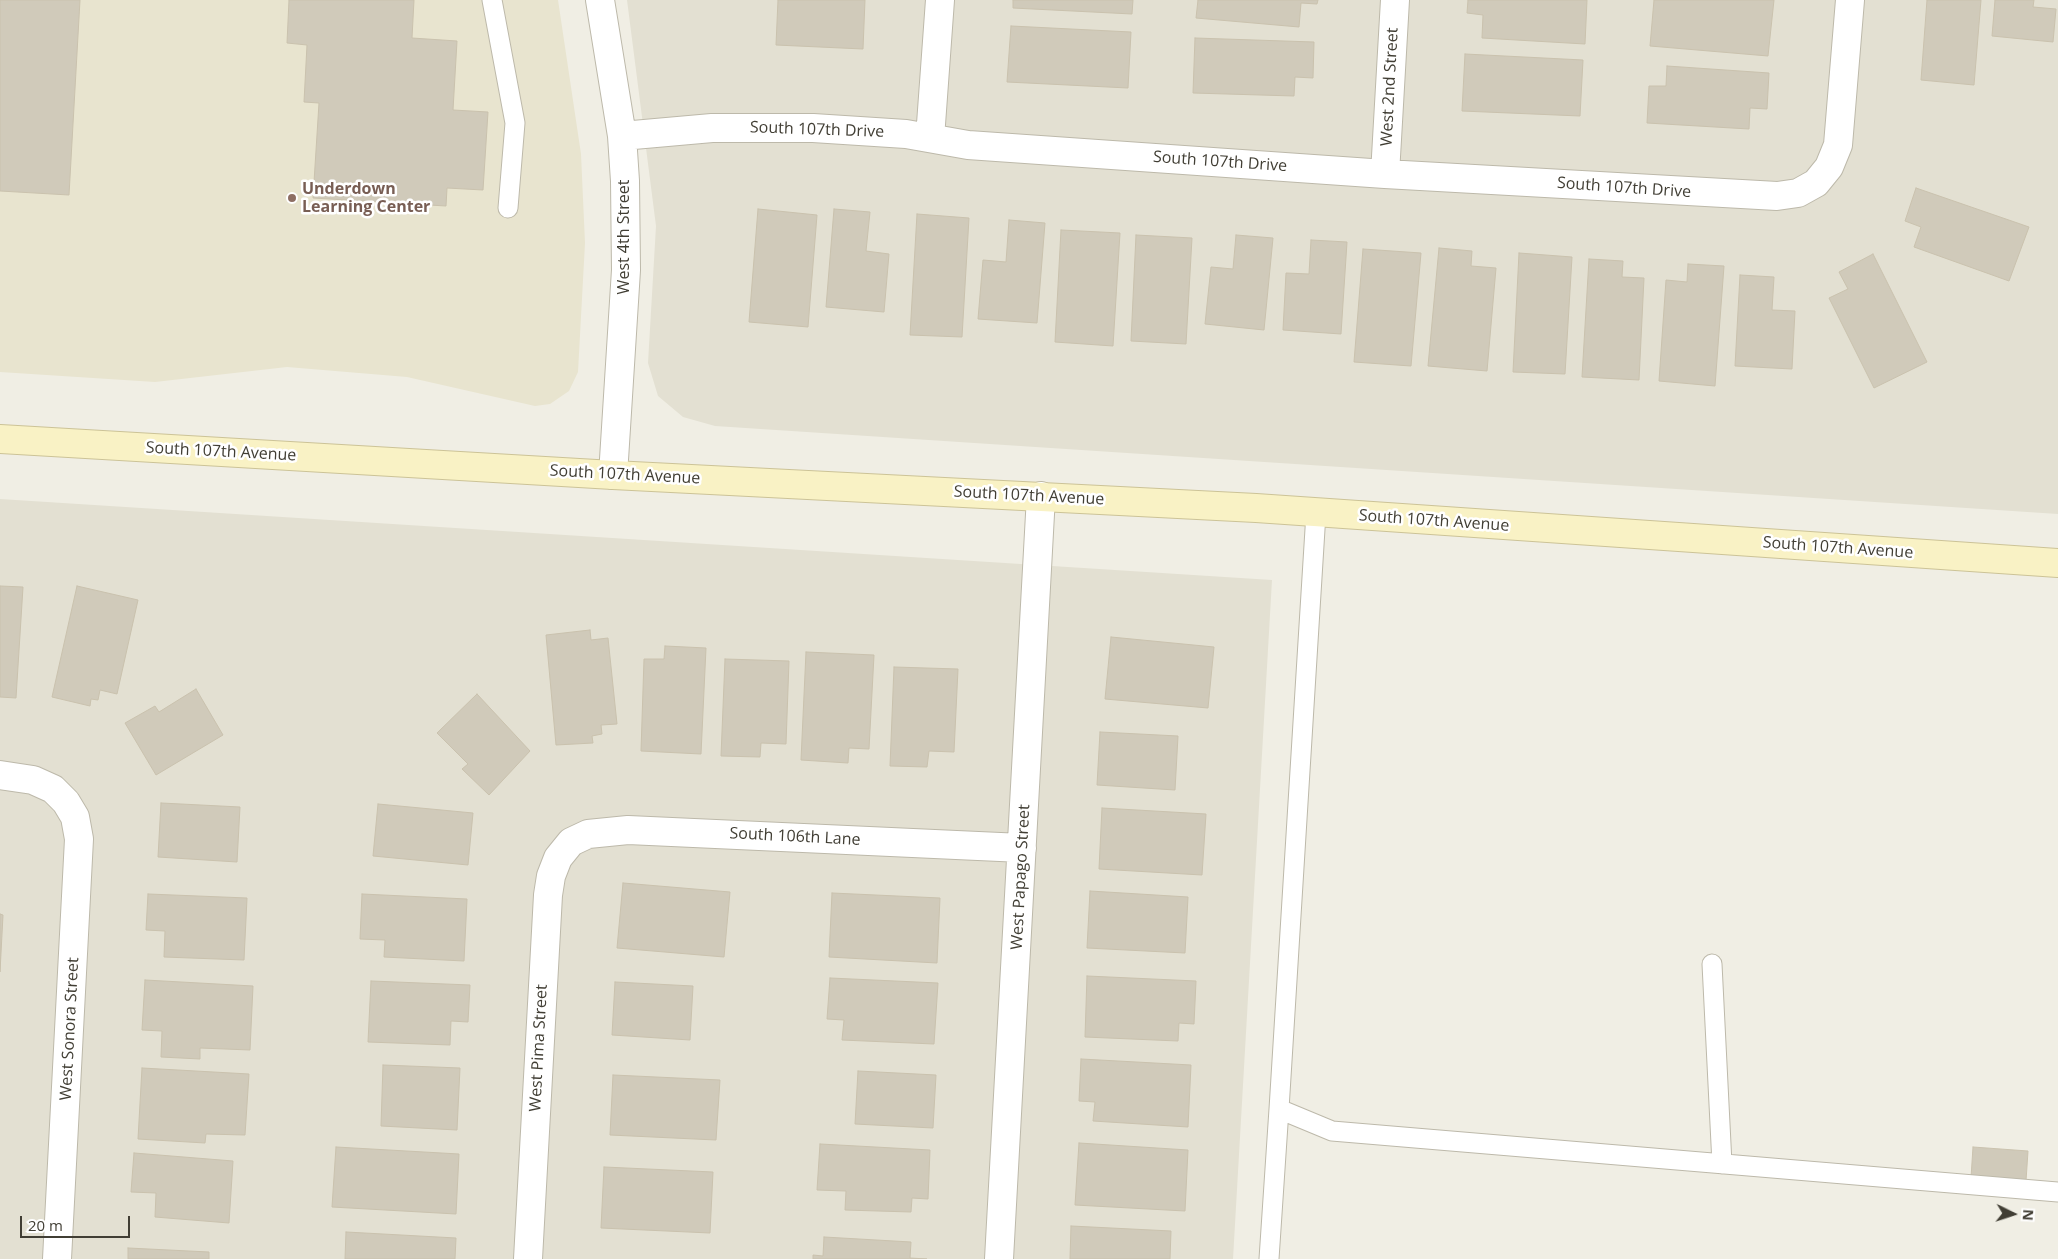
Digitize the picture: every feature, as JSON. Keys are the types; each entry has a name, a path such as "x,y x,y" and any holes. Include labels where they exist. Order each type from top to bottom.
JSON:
{"main road":[{"name":"South 107th Avenue","path":"0,439 613,475 1041,496 2058,564"}],"street":[{"name":"West 4th Street","path":"600,0 622,136 625,181 626,270 613,475"},
{"path":"930,138 940,0"},
{"name":"West 2nd Street","path":"1384,174 1395,0"},
{"name":"South 107th Drive","path":"622,136 712,128 764,126 877,132 930,138 968,145 1384,174 1777,196 1798,193 1816,183 1829,167 1838,145 1850,0"},
{"name":"West Papago Street","path":"999,1259 1041,496"},
{"name":"West Sonora Street","path":"0,775 33,780 53,788 66,802 75,817 79,839 57,1259"},
{"name":"South 106th Lane","path":"570,842 588,834 609,830 628,830 1022,848"},
{"name":"West Pima Street","path":"528,1259 548,895 551,876 558,858 570,842"}],"lane":[{"path":"492,0 515,122 508,208"},
{"path":"1269,1259 1316,513"},
{"path":"1712,964 1722,1164"},
{"path":"1279,1109 1332,1131 2058,1192"}],"shaded area":[{"name":"Underdown Learning Center","path":"0,0 558,0 581,154 585,243 578,372 569,391 550,404 535,406 407,377 287,367 155,382 0,372"},
{"path":"627,0 2058,0 2058,514 715,426 683,417 658,396 648,363 656,226"},
{"path":"0,499 1272,580 1233,1259 0,1259"}],"building":[{"path":"0,0 80,0 69,195 0,191"},
{"path":"289,0 414,0 412,38 457,41 453,110 488,112 483,190 447,188 446,206 313,198 319,103 304,102 307,45 287,43"},
{"path":"778,0 865,0 863,49 776,45"},
{"path":"1013,0 1133,0 1132,14 1013,8"},
{"path":"1198,0 1318,0 1317,4 1301,3 1299,27 1196,18"},
{"path":"1468,0 1587,0 1585,44 1482,38 1483,15 1467,13"},
{"path":"1654,0 1774,0 1768,56 1650,46"},
{"path":"1927,0 1981,0 1974,85 1921,80"},
{"path":"1995,0 2034,0 2033,7 2056,9 2053,42 1992,36"},
{"path":"1011,26 1131,32 1128,88 1007,82"},
{"path":"1195,38 1314,42 1313,78 1295,77 1294,96 1193,93"},
{"path":"1465,54 1583,60 1580,116 1462,111"},
{"path":"1667,66 1769,73 1767,109 1750,108 1749,129 1647,123 1649,86 1666,86"},
{"path":"1916,188 2029,227 2009,281 1914,247 1921,227 1905,221"},
{"path":"758,209 817,215 808,327 749,322"},
{"path":"834,209 870,212 866,251 889,254 884,312 826,307"},
{"path":"917,214 969,218 962,337 910,335"},
{"path":"1009,220 1045,223 1037,323 978,319 983,260 1006,262"},
{"path":"1061,230 1120,233 1113,346 1055,342"},
{"path":"1136,235 1192,238 1186,344 1131,341"},
{"path":"1236,235 1273,238 1264,330 1205,324 1211,267 1233,269"},
{"path":"1311,240 1347,242 1341,334 1283,330 1286,273 1309,274"},
{"path":"1439,248 1472,251 1471,266 1496,268 1487,371 1428,366"},
{"path":"1363,249 1421,253 1411,366 1354,362"},
{"path":"1519,253 1572,257 1565,374 1513,372"},
{"path":"1873,254 1927,362 1874,388 1829,298 1848,289 1839,272"},
{"path":"1589,259 1623,261 1622,277 1644,278 1639,380 1582,377"},
{"path":"1688,264 1724,266 1715,386 1659,381 1666,280 1687,282"},
{"path":"1740,275 1774,277 1772,310 1795,311 1792,369 1735,366"},
{"path":"0,586 23,587 16,698 0,697"},
{"path":"77,586 138,600 117,694 100,690 98,700 91,699 90,706 52,697"},
{"path":"590,630 591,640 608,638 617,724 601,725 602,734 592,736 593,743 556,745 546,635"},
{"path":"1111,637 1214,647 1208,708 1105,699"},
{"path":"665,646 706,648 701,754 641,751 644,659 664,659"},
{"path":"806,652 874,655 869,749 849,748 848,763 801,760"},
{"path":"725,659 789,661 786,744 761,743 760,757 721,756"},
{"path":"894,667 958,669 954,752 929,751 927,767 890,766"},
{"path":"196,689 223,735 156,775 125,723 155,706 159,712"},
{"path":"477,694 530,751 489,795 462,769 468,764 437,733"},
{"path":"1100,732 1178,736 1175,790 1097,785"},
{"path":"161,803 240,807 237,862 158,857"},
{"path":"378,804 473,813 468,865 373,856"},
{"path":"1102,808 1206,814 1202,875 1099,869"},
{"path":"623,883 730,892 724,957 617,948"},
{"path":"1090,891 1188,897 1185,953 1087,948"},
{"path":"832,893 940,898 937,963 829,957"},
{"path":"148,894 247,898 244,960 164,957 165,931 146,930"},
{"path":"362,894 467,899 464,961 384,957 385,940 360,939"},
{"path":"0,914 3,915 0,972"},
{"path":"1087,976 1196,981 1194,1024 1179,1023 1178,1041 1085,1037"},
{"path":"830,978 938,983 934,1044 842,1040 844,1020 827,1019"},
{"path":"145,980 253,986 250,1050 200,1048 200,1059 161,1057 162,1031 142,1030"},
{"path":"371,981 470,985 468,1022 451,1021 450,1045 368,1042"},
{"path":"615,982 693,986 690,1040 612,1035"},
{"path":"1081,1059 1191,1065 1188,1127 1093,1121 1095,1102 1079,1101"},
{"path":"383,1065 460,1068 457,1130 381,1126"},
{"path":"142,1068 249,1074 245,1135 206,1134 205,1143 138,1139"},
{"path":"858,1071 936,1075 933,1128 855,1124"},
{"path":"613,1075 720,1080 716,1140 610,1135"},
{"path":"1079,1143 1188,1150 1185,1211 1075,1205"},
{"path":"820,1144 930,1150 928,1199 912,1198 911,1212 845,1210 846,1191 817,1190"},
{"path":"336,1147 459,1154 456,1214 332,1207"},
{"path":"1973,1147 2028,1151 2026,1181 1971,1178"},
{"path":"134,1153 233,1161 229,1223 155,1217 156,1193 131,1192"},
{"path":"604,1167 713,1172 710,1233 601,1228"},
{"path":"1071,1226 1171,1231 1170,1259 1070,1259"},
{"path":"346,1232 456,1238 455,1259 345,1259"},
{"path":"824,1237 911,1242 910,1258 927,1259 813,1259 813,1255 823,1256"},
{"path":"128,1248 209,1252 209,1259 128,1259"}],"place":[{"name":"Underdown Learning Center","path":"292,198"}]}
